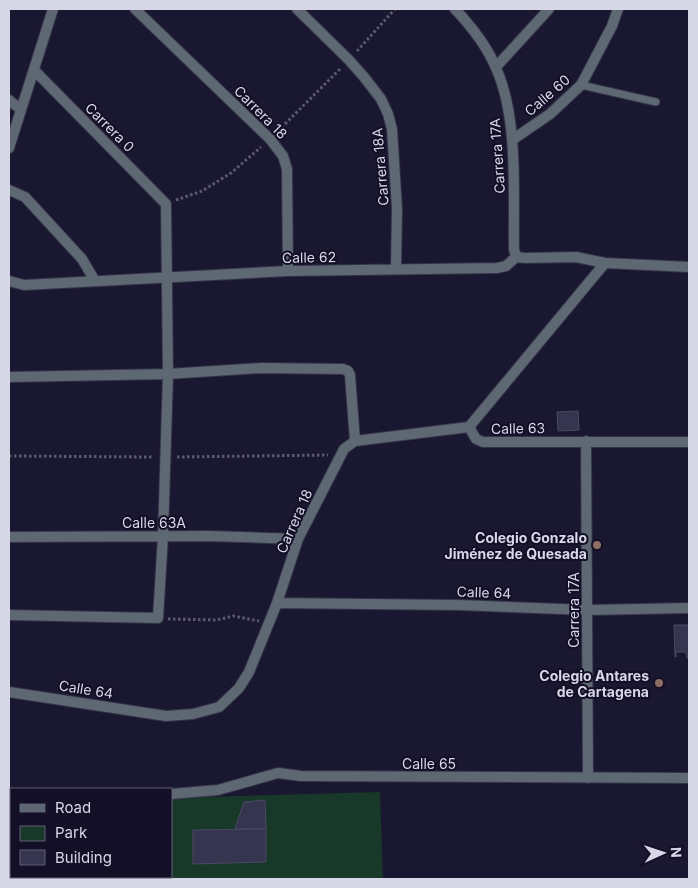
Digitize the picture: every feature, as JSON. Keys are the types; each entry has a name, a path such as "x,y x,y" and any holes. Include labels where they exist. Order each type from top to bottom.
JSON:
{"street":[{"path":"9,148 53,9"},
{"name":"Carrera 18","path":"135,9 270,138 283,156 287,169 288,271"},
{"name":"Carrera 18A","path":"297,9 349,60 374,88 388,114 392,129 397,209 396,269"},
{"name":"Carrera 17A","path":"455,9 473,28 496,67 506,100 512,140 514,249 516,257"},
{"path":"496,67 549,9"},
{"name":"Calle 60","path":"512,140 550,114 581,85 612,26 618,9"},
{"name":"Carrera 0","path":"34,70 166,204"},
{"path":"9,100 20,109"},
{"path":"9,190 25,197 82,259 95,281"},
{"path":"9,615 158,618 163,536 168,374 166,204"},
{"name":"Calle 62","path":"9,281 24,285 288,271 497,268 506,266 516,257 576,257 606,263 689,267"},
{"path":"9,377 168,374 261,368 343,369 348,371 350,375 355,441 469,427 606,263"},
{"name":"Calle 63","path":"469,427 476,439 482,442 689,442"},
{"name":"Carrera 18","path":"239,688 249,672 277,603 298,539 340,455 344,449 355,441"},
{"name":"Carrera 17A","path":"586,441 588,778"},
{"name":"Calle 63A","path":"9,537 163,536 298,539"},
{"name":"Calle 64","path":"277,603 456,605 588,610 689,608"},
{"name":"Calle 64","path":"9,692 166,716 193,714 220,707 239,688"},
{"name":"Calle 65","path":"172,794 218,790 278,773 301,776 689,778"}],"lane":[{"path":"581,85 656,102"}],"path":[{"path":"166,204 202,191 231,174 349,60 395,9"},
{"path":"158,618 217,620 233,616 249,619"}],"green space":[{"path":"380,792 383,879 11,879 172,878 172,798"},
{"path":"9,802 10,802 10,840"}],"building":[{"path":"578,411 579,430 558,431 557,412"},
{"path":"674,625 689,625 689,658 687,658 686,652 676,652 675,657"},
{"path":"265,800 266,829 235,829 244,802"},
{"path":"266,829 266,862 193,864 193,830"}],"place":[{"name":"Colegio Gonzalo Jiménez de Quesada","path":"597,545"},
{"name":"Colegio Antares de Cartagena","path":"659,683"}]}
